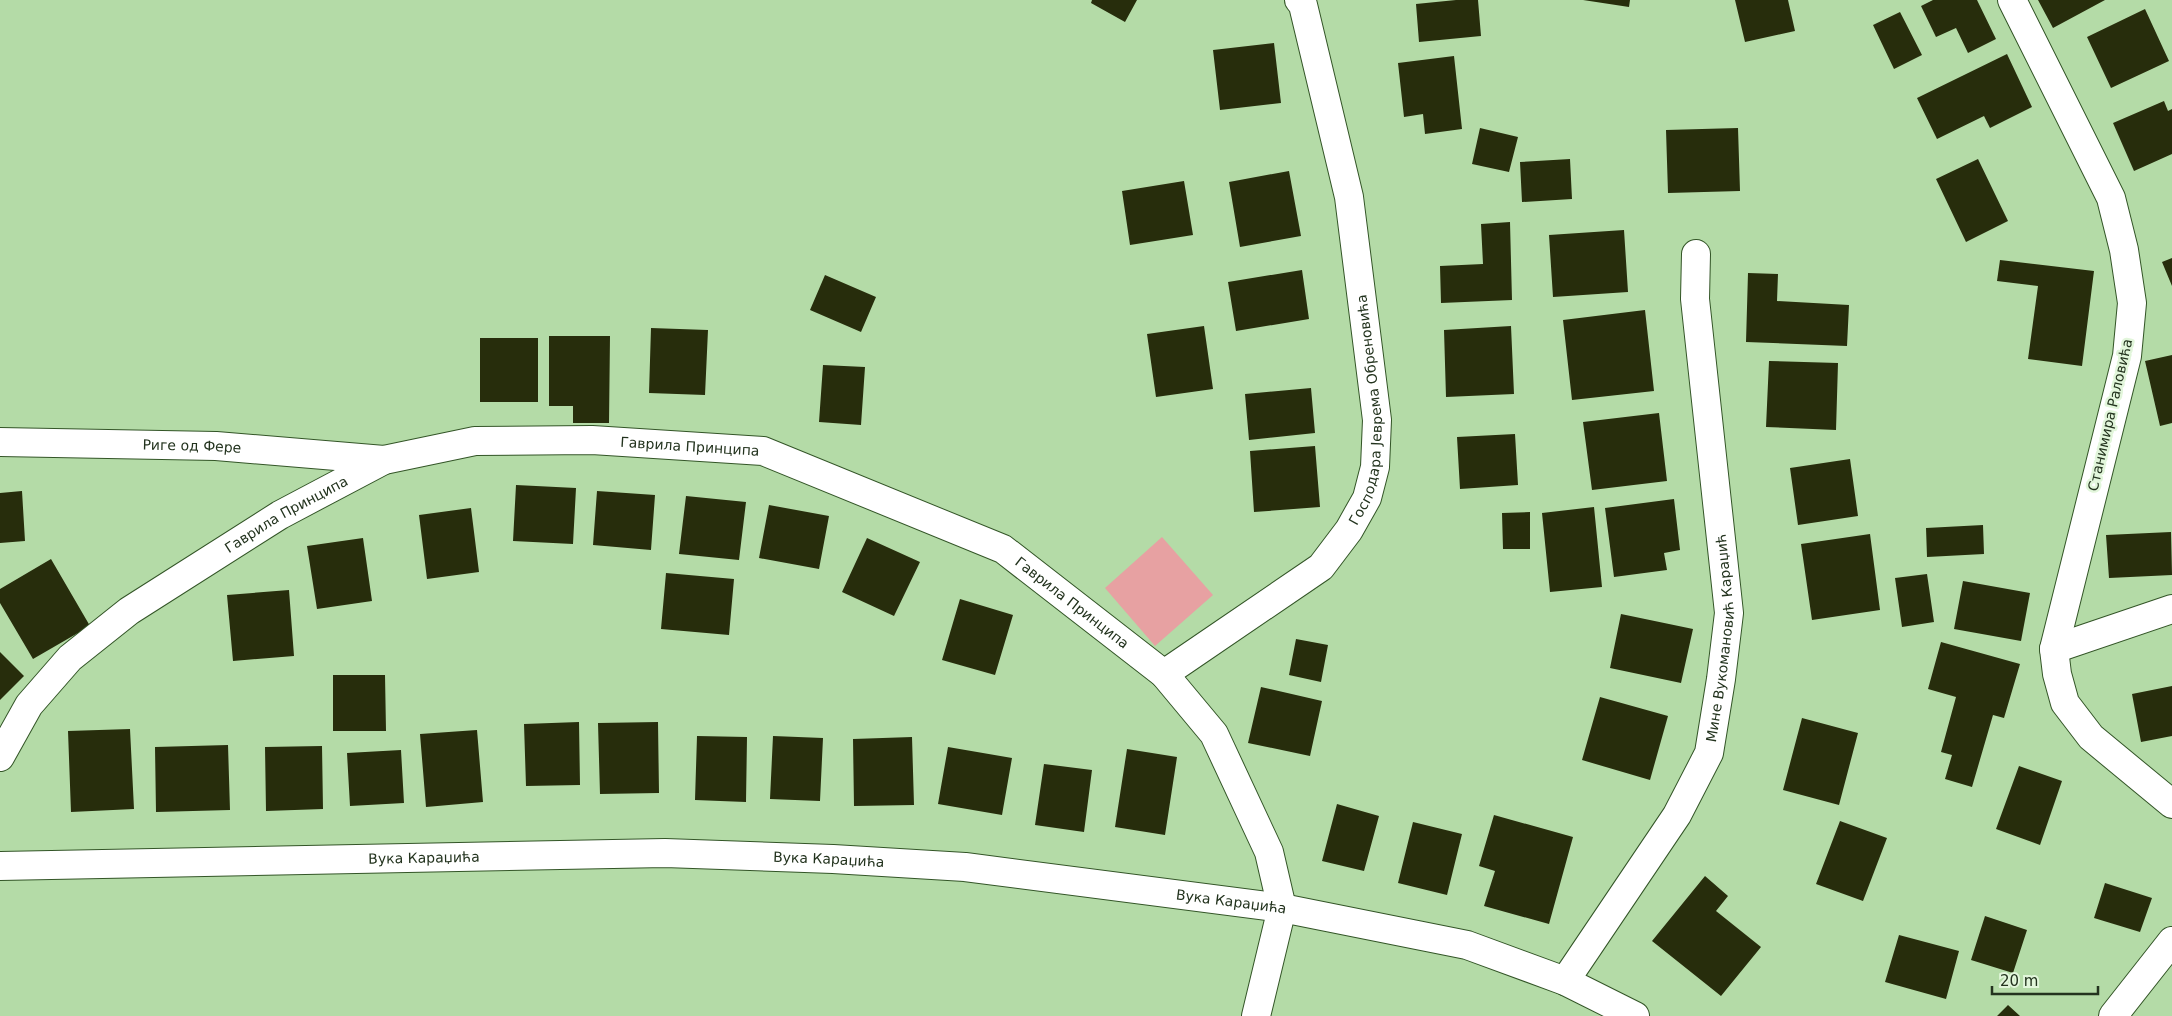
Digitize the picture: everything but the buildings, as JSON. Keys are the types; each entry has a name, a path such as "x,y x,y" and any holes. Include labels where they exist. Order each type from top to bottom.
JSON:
{"street":[{"name":"Господара Јеврема Обреновића","path":"1164,674 1321,567 1349,530 1367,498 1375,467 1377,420 1349,197 1303,5 1298,0"},
{"name":"Станимира Раловића","path":"2012,0 2110,198 2124,250 2132,303 2127,356 2054,649 2057,674 2066,703 2091,737 2172,804"},
{"name":"Мине Вукомановић Караџић","path":"1565,980 1677,815 1708,753 1721,679 1729,613 1695,299 1696,254"},
{"name":"Гаврила Принципа","path":"0,757 29,705 64,665 129,611 280,515 384,460 475,441 592,440 763,451 1003,549 1164,674 1214,734 1269,852 1282,908"},
{"name":"Риге од Фере","path":"0,442 216,446 384,460"},
{"path":"2054,649 2172,608"},
{"name":"Вука Караџића","path":"0,866 665,853 965,866 1282,908 1467,945 1565,980 1635,1016"},
{"path":"1256,1016 1282,908"},
{"path":"2113,1016 2172,941"}],"shaded area":[{"path":"1162,537 1213,595 1155,646 1105,588"}]}
